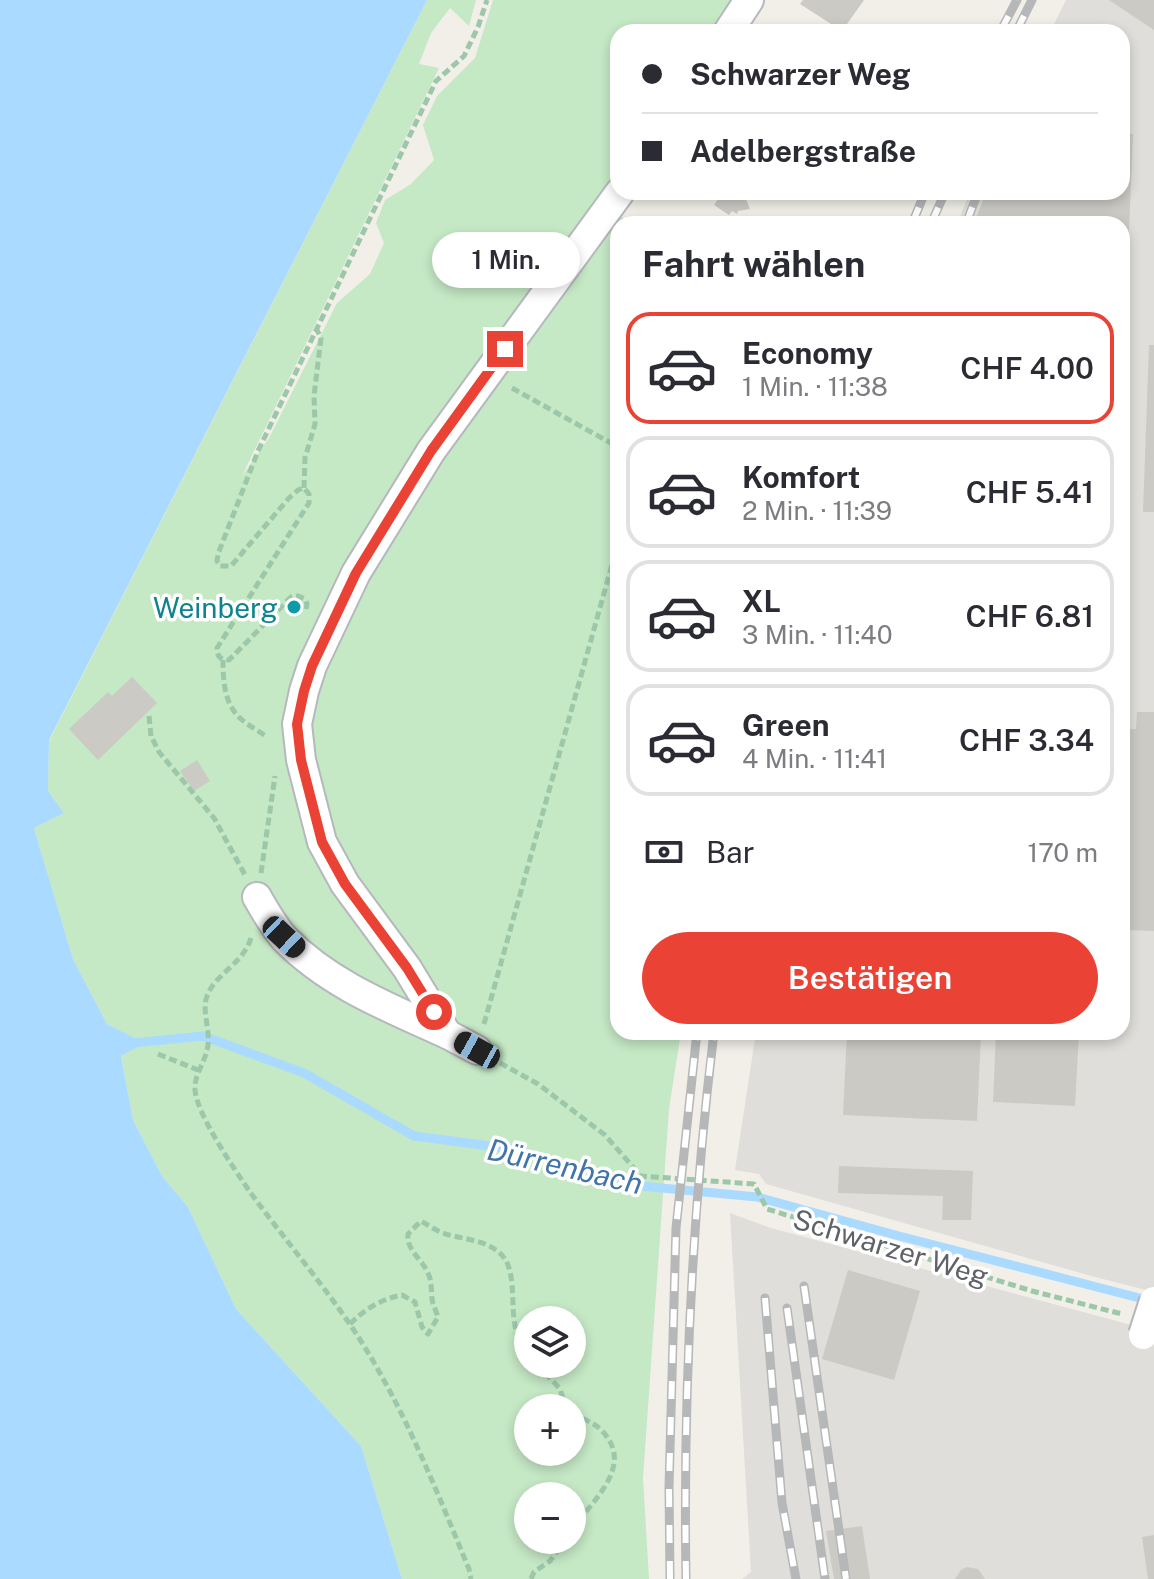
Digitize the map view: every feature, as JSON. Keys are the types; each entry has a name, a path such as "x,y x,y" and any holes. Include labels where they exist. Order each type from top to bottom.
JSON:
{"street":[{"path":"733,24 749,0"},
{"path":"447,1034 407,968 345,884 322,842 301,760 297,724 312,666 356,573 431,451 614,200"},
{"path":"260,903 284,937 303,955 353,991 477,1050"},
{"path":"385,1006 402,992 407,982 407,968"},
{"path":"1143,1335 1154,1301"}],"path":[{"path":"304,488 289,498 231,566 220,566 218,554 258,451 436,81 464,56 487,0"},
{"path":"267,737 235,712 223,681 223,660 217,648 309,503 309,494 304,488 305,458 315,424 314,396 321,338 317,330"},
{"path":"487,373 610,442"},
{"path":"477,1050 610,572"},
{"path":"223,660 234,656 291,597 305,599 305,613"},
{"path":"149,716 151,736 159,752 214,818 260,903"},
{"path":"268,728 271,747"},
{"path":"274,769 260,903 254,927 248,946 234,965 217,980 207,996 207,1051 195,1090 200,1111 236,1172 350,1324 397,1405 423,1459 471,1579"},
{"name":"Schwarzer Weg","path":"477,1050 538,1084 605,1135 641,1176 754,1184 767,1209 1032,1291 1124,1314"},
{"path":"158,1054 200,1068"},
{"path":"350,1324 363,1311 388,1298 402,1295 415,1302 422,1327 428,1334 438,1317 432,1300 431,1282 407,1240 408,1234 421,1221 441,1232 496,1250 506,1260 511,1278 514,1326"},
{"path":"586,1422 598,1426 614,1451 615,1469 586,1512"},
{"path":"531,1579 534,1572 555,1554"}],"shaded area":[{"path":"1066,0 1154,0 1154,1292 766,1184 759,1174 735,1170 755,1040 1130,1040 1130,216 960,216 967,200 1130,200 1130,24 1054,24"},
{"path":"730,1213 771,1228 1154,1331 1154,1579 742,1579 751,1572"}],"green space":[{"path":"427,0 476,0 469,26 450,8 431,33 419,64 439,68 242,476 269,438 337,303 370,274 384,243 376,223 385,200 411,184 434,160 423,125 437,96 475,58 493,0 742,0 725,24 610,24 610,187 387,503 313,682 414,492 500,381 610,228 610,1040 680,1040 669,1109 643,1478 649,1579 402,1579 361,1446 236,1309 188,1207 162,1176 133,1120 121,1056 144,1043 107,1024 73,959 34,828 64,813 48,791 49,741"}],"water":[{"path":"0,0 427,0 49,740 48,791 64,813 34,828 73,959 107,1024 145,1043 121,1056 133,1120 162,1176 188,1207 236,1309 361,1446 402,1579 0,1579"}],"building":[{"path":"803,0 864,0 847,24 831,24 800,4"},
{"path":"1109,0 1154,0 1154,30"},
{"path":"1130,134 1133,134 1130,216 977,216 983,200 1130,200"},
{"path":"717,200 746,200 750,209 738,211 737,214 732,211 729,215 714,205"},
{"path":"1149,345 1154,345 1154,512 1143,512"},
{"path":"132,677 157,703 98,760 69,729 108,692 112,696"},
{"path":"1137,712 1154,712 1154,931 1130,930 1130,729 1136,729"},
{"path":"197,760 210,781 194,791 180,771"},
{"path":"847,1040 981,1040 977,1121 843,1115"},
{"path":"996,1040 1079,1040 1075,1106 993,1102"},
{"path":"839,1166 973,1171 971,1220 942,1220 943,1196 838,1193"},
{"path":"848,1270 920,1291 894,1380 822,1359"},
{"path":"862,1526 870,1579 834,1579 826,1531"},
{"path":"1154,1535 1154,1579 1148,1579 1142,1537"},
{"path":"967,1567 978,1569 985,1579 955,1579"}],"waterway":[{"name":"Dürrenbach","path":"133,1043 203,1036 304,1073 414,1136 513,1149 641,1186 757,1197 1151,1301"}],"railway":[{"path":"1004,24 1017,0"},
{"path":"1020,24 1032,0"},
{"path":"915,216 922,200"},
{"path":"934,216 942,200"},
{"path":"969,216 975,200"},
{"path":"670,1579 669,1487 676,1228 696,1040"},
{"path":"686,1579 686,1442 691,1305 713,1040"},
{"path":"804,1286 846,1579"},
{"path":"765,1298 782,1503 796,1579"},
{"path":"787,1308 825,1579"}],"place":[{"name":"Weinberg","path":"294,607"}],"route":[{"path":"434,1012 407,968 345,884 322,842 301,760 297,724 312,666 356,573 431,451 505,349"}]}
